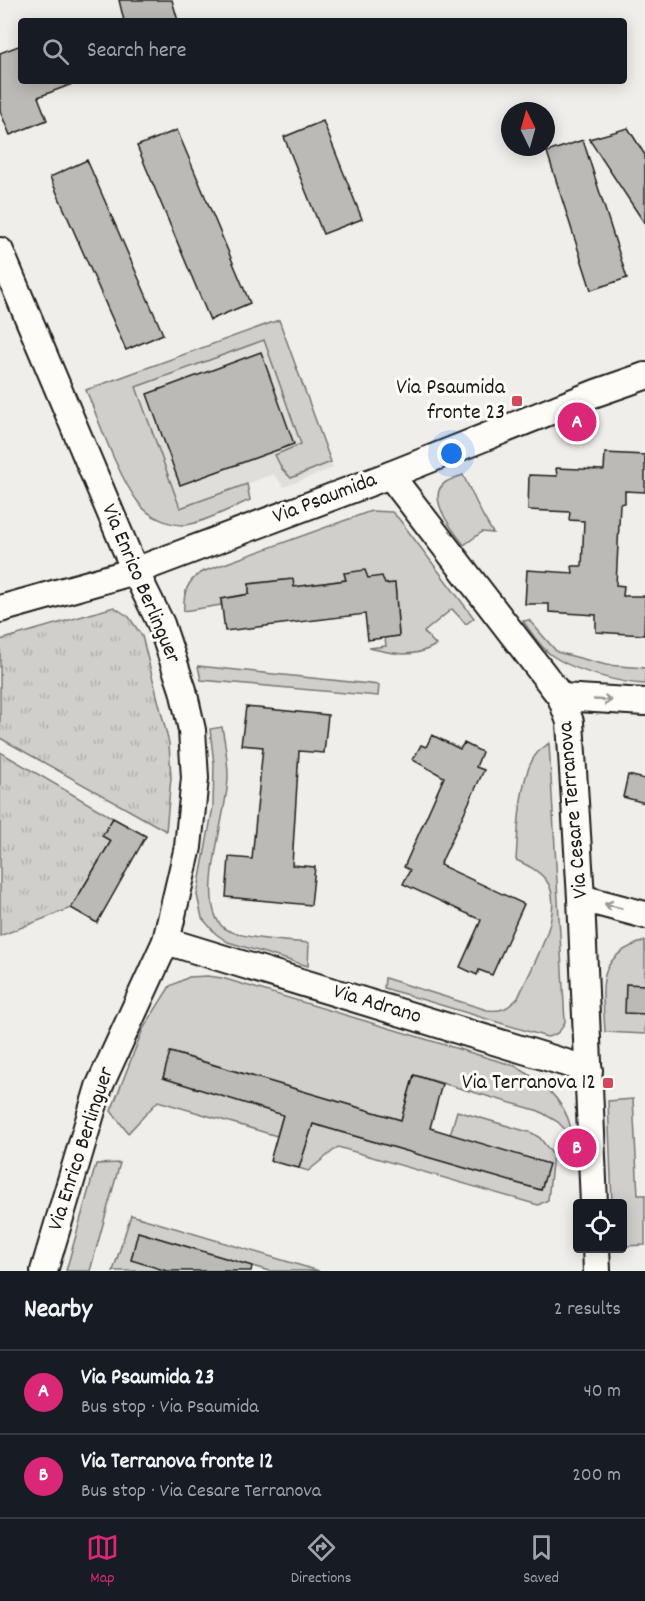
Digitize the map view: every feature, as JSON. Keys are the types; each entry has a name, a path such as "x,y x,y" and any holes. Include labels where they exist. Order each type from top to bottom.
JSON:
{"street":[{"name":"Via Enrico Berlinguer","path":"0,251 135,571 161,624 183,690 192,730 195,778 188,847 166,941 99,1087 44,1271"},
{"name":"Via Psaumida","path":"0,609 135,571 645,376"},
{"name":"Via Cesare Terranova","path":"390,475 561,698 570,722 581,898 594,1199"},
{"path":"561,698 645,702"},
{"path":"581,898 645,915"},
{"name":"Via Adrano","path":"166,941 589,1070"},
{"path":"596,1253 597,1271"}],"shaded area":[{"path":"279,320 333,468 284,487 273,474 247,484 250,500 190,524 173,524 157,518 139,504 126,483 86,390"}],"green space":[{"path":"279,320 331,462 291,478 282,469 275,455 301,444 264,340 136,387 180,508 247,484 250,500 191,524 169,523 154,517 142,507 130,491 109,448 86,390"},
{"path":"463,475 493,533 482,532 464,545 443,514 438,496 440,488 446,482"},
{"path":"371,511 392,512 399,519 474,618 466,624 452,609 424,632 436,645 411,654 369,648 386,646 385,638 399,635 395,583 376,582 344,573 346,580 294,587 292,579 249,584 249,594 221,599 221,605 184,611 187,588 202,572"},
{"path":"114,607 129,617 142,636 169,743 171,778 166,831 0,738 0,640"},
{"path":"529,620 557,652 606,665 645,668 645,684 596,675 559,660 535,639 523,621"},
{"path":"198,666 379,685 378,696 201,680"},
{"path":"222,727 228,777 212,879 212,899 216,916 224,928 241,935 309,943 308,966 228,942 216,934 202,918 197,895 213,807 214,764 210,729"},
{"path":"549,743 565,1022 562,1028 556,1034 547,1037 384,988 385,978 487,1010 504,1008 518,998 545,939 553,907 552,892 546,880 536,871 516,860 523,788 532,761 538,752"},
{"path":"0,752 113,818 103,836 111,841 71,908 0,936"},
{"path":"645,941 645,1034 605,1032 603,988 609,965 628,947"},
{"path":"189,977 222,978 515,1066 553,1095 566,1114 572,1137 558,1122 539,1111 414,1075 401,1120 171,1052 163,1078 283,1115 277,1136 158,1101 128,1133 111,1111 143,1029 170,986"},
{"path":"633,1099 638,1195 645,1195 645,1245 627,1246 627,1199 612,1199 608,1101"},
{"path":"457,1111 532,1133 540,1138 553,1155 548,1200 538,1205 338,1147 308,1171 299,1168 313,1124 541,1190 548,1164 450,1135"},
{"path":"120,1163 90,1271 66,1271 96,1164"},
{"path":"131,1215 319,1271 269,1271 139,1232 167,1271 113,1271"}],"building":[{"path":"119,0 172,0 177,18 123,18"},
{"path":"18,46 18,84 72,84 38,97 47,120 10,135 0,111 0,53"},
{"path":"323,121 362,219 323,234 284,137"},
{"path":"628,128 645,155 645,224 589,139"},
{"path":"177,130 250,303 210,320 137,146"},
{"path":"583,140 627,278 591,290 548,156 555,156 555,149"},
{"path":"87,160 163,334 126,350 50,177"},
{"path":"261,352 294,444 180,485 147,394"},
{"path":"605,453 645,455 645,492 625,491 625,503 620,504 616,585 624,586 623,596 645,596 644,635 596,632 596,615 549,612 549,604 525,604 527,570 573,573 572,566 582,566 584,521 569,520 570,512 528,510 529,475 557,476 556,468 604,470"},
{"path":"365,570 368,578 382,576 385,584 395,583 399,636 368,640 365,614 225,631 221,599 249,594 249,584 293,579 294,587 346,580 344,573"},
{"path":"246,707 328,715 324,753 299,751 292,865 315,867 311,905 226,897 229,857 252,859 263,747 241,745"},
{"path":"432,735 460,749 464,743 482,752 476,767 484,770 440,865 524,904 492,975 479,970 477,975 460,967 481,920 403,884 410,870 404,867 444,777 413,760 421,745 426,747"},
{"path":"628,775 645,779 645,803 623,797"},
{"path":"113,818 146,836 97,923 71,908 111,841 102,836"},
{"path":"626,984 645,985 645,1014 625,1013"},
{"path":"170,1052 401,1120 414,1075 442,1084 430,1128 549,1164 541,1190 313,1124 299,1168 270,1161 283,1115 163,1078"},
{"path":"138,1232 252,1266 251,1271 167,1271 131,1260"}],"place":[{"name":"Via Psaumida fronte 23","path":"517,401"},
{"name":"Via Psaumida 23","path":"577,422"},
{"name":"Via Terranova 12","path":"608,1083"},
{"name":"Via Terranova fronte 12","path":"577,1148"}]}
